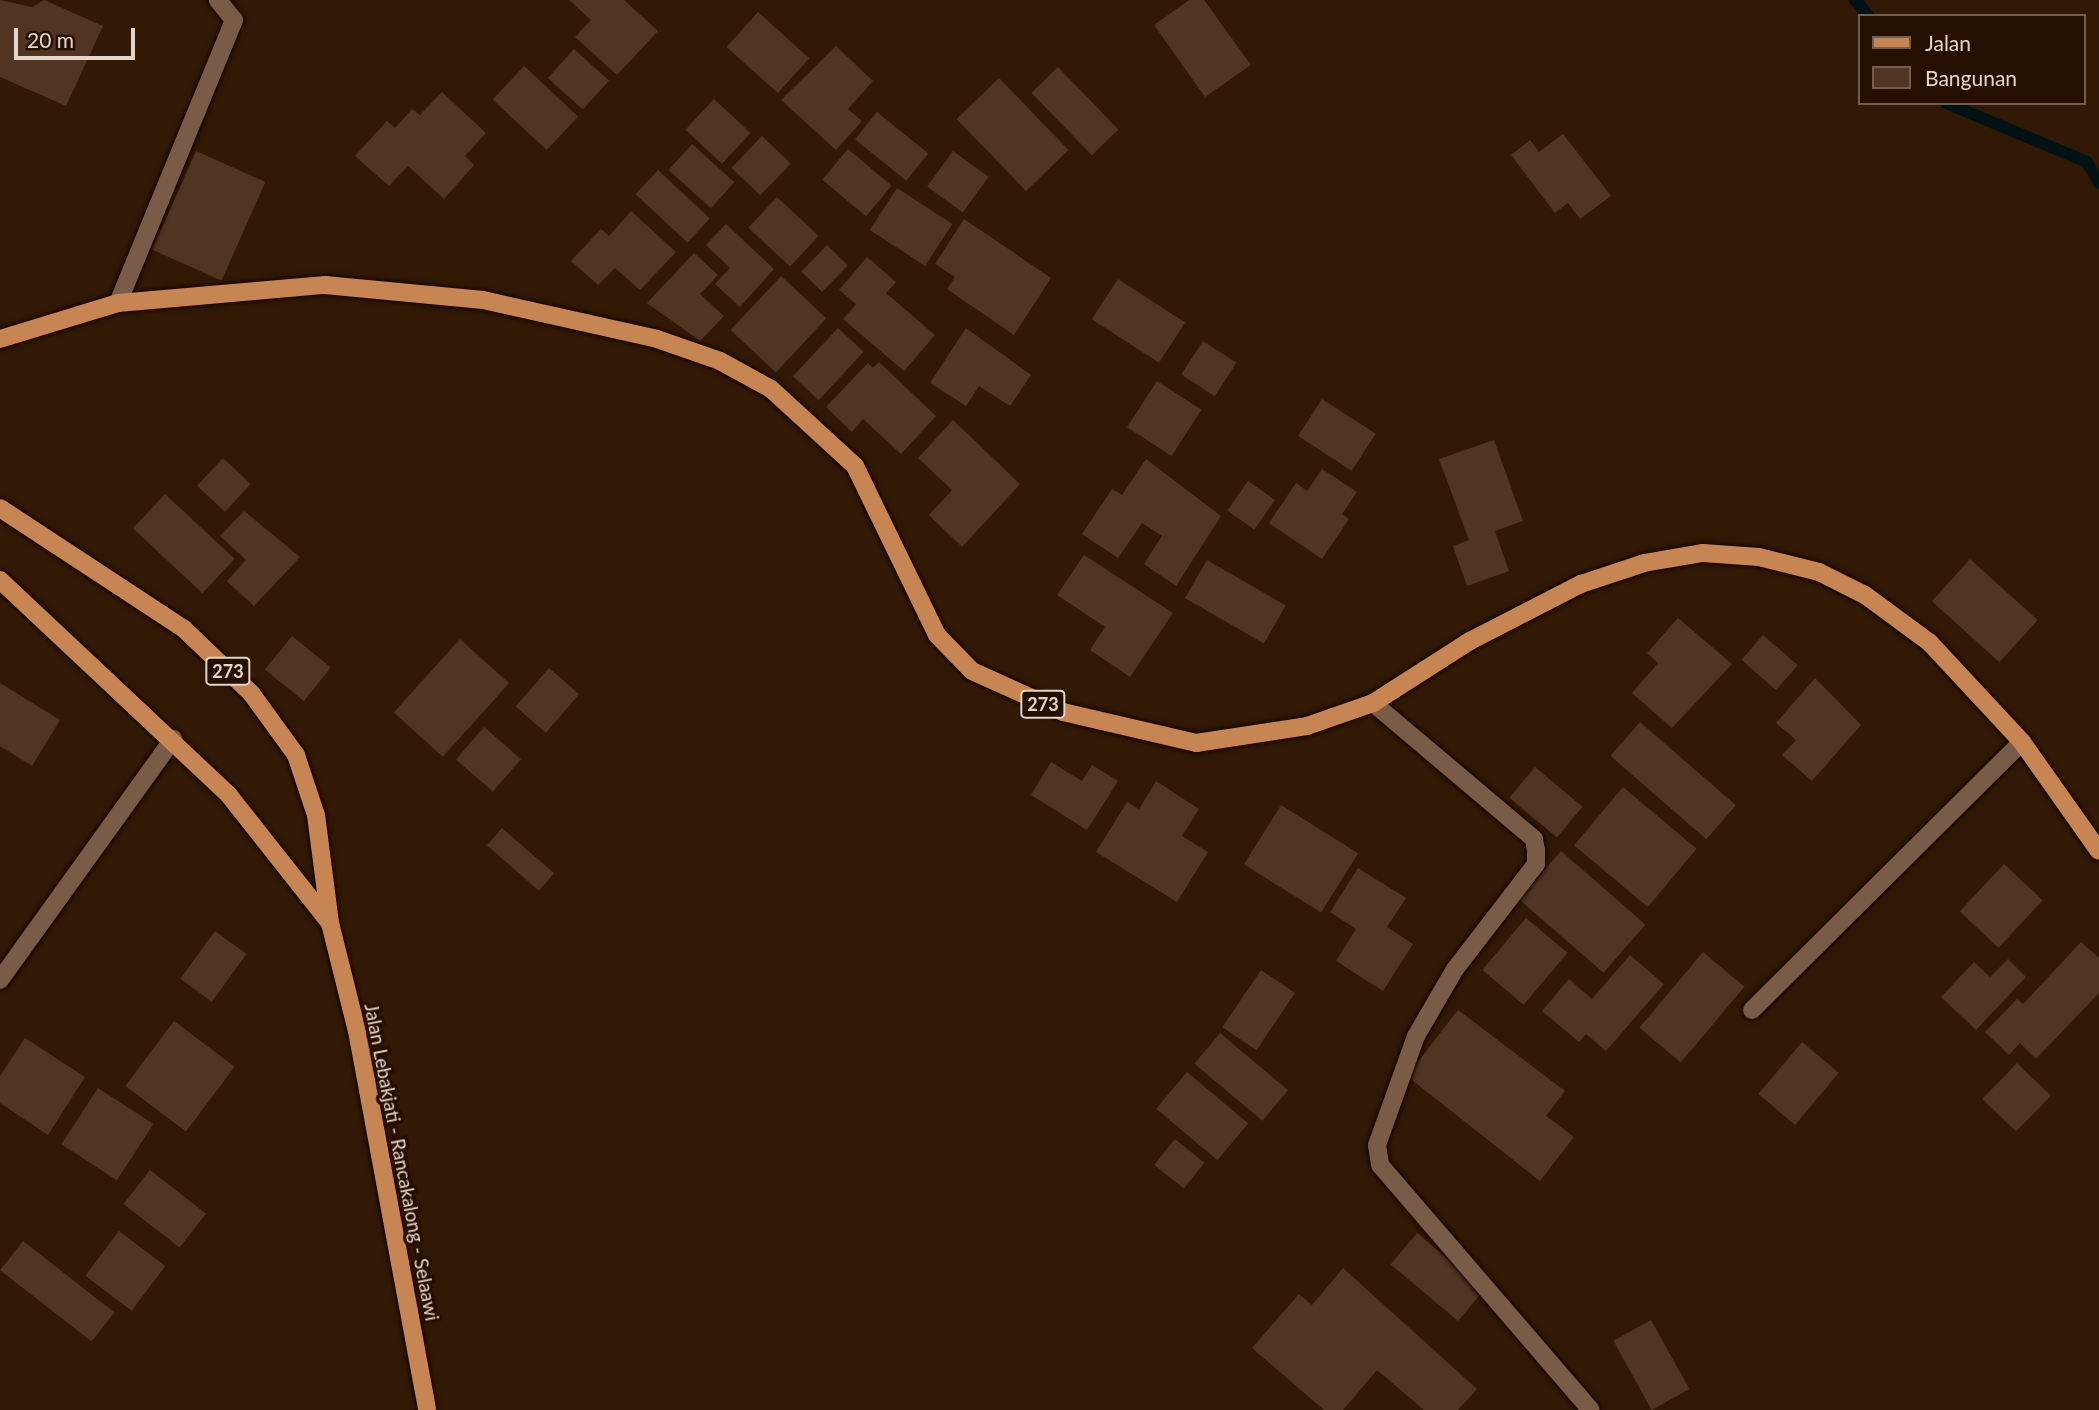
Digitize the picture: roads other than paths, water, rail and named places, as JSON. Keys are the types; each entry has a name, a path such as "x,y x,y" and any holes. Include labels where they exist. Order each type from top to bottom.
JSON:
{"main road":[{"name":"273","path":"0,339 118,303 325,285 401,288 571,316 657,339 720,361 810,420 855,466 937,635 972,671 1014,693 1063,712 1196,743 1307,726 1373,703 1470,641 1581,584 1644,563 1703,553 1759,557 1819,572 1865,595 1930,643 2022,741 2099,851"},
{"name":"Jalan Lebakjati - Rancakalong - Selaawi","path":"0,508 184,629 251,693 296,755 316,815 330,923 357,1031 427,1410"},
{"name":"Jalan Lebakjati - Rancakalong - Selaawi","path":"0,580 173,739 268,839 330,923"}],"street":[{"path":"118,303 234,20 218,0"},
{"path":"1373,703 1534,839 1536,850 1536,864 1455,969 1416,1036 1377,1144 1380,1165 1591,1410"},
{"path":"0,980 173,739"},
{"path":"1752,1010 2022,741"}],"waterway":[{"path":"1855,0 1867,14"},
{"path":"1951,105 2087,162 2099,183"}]}
